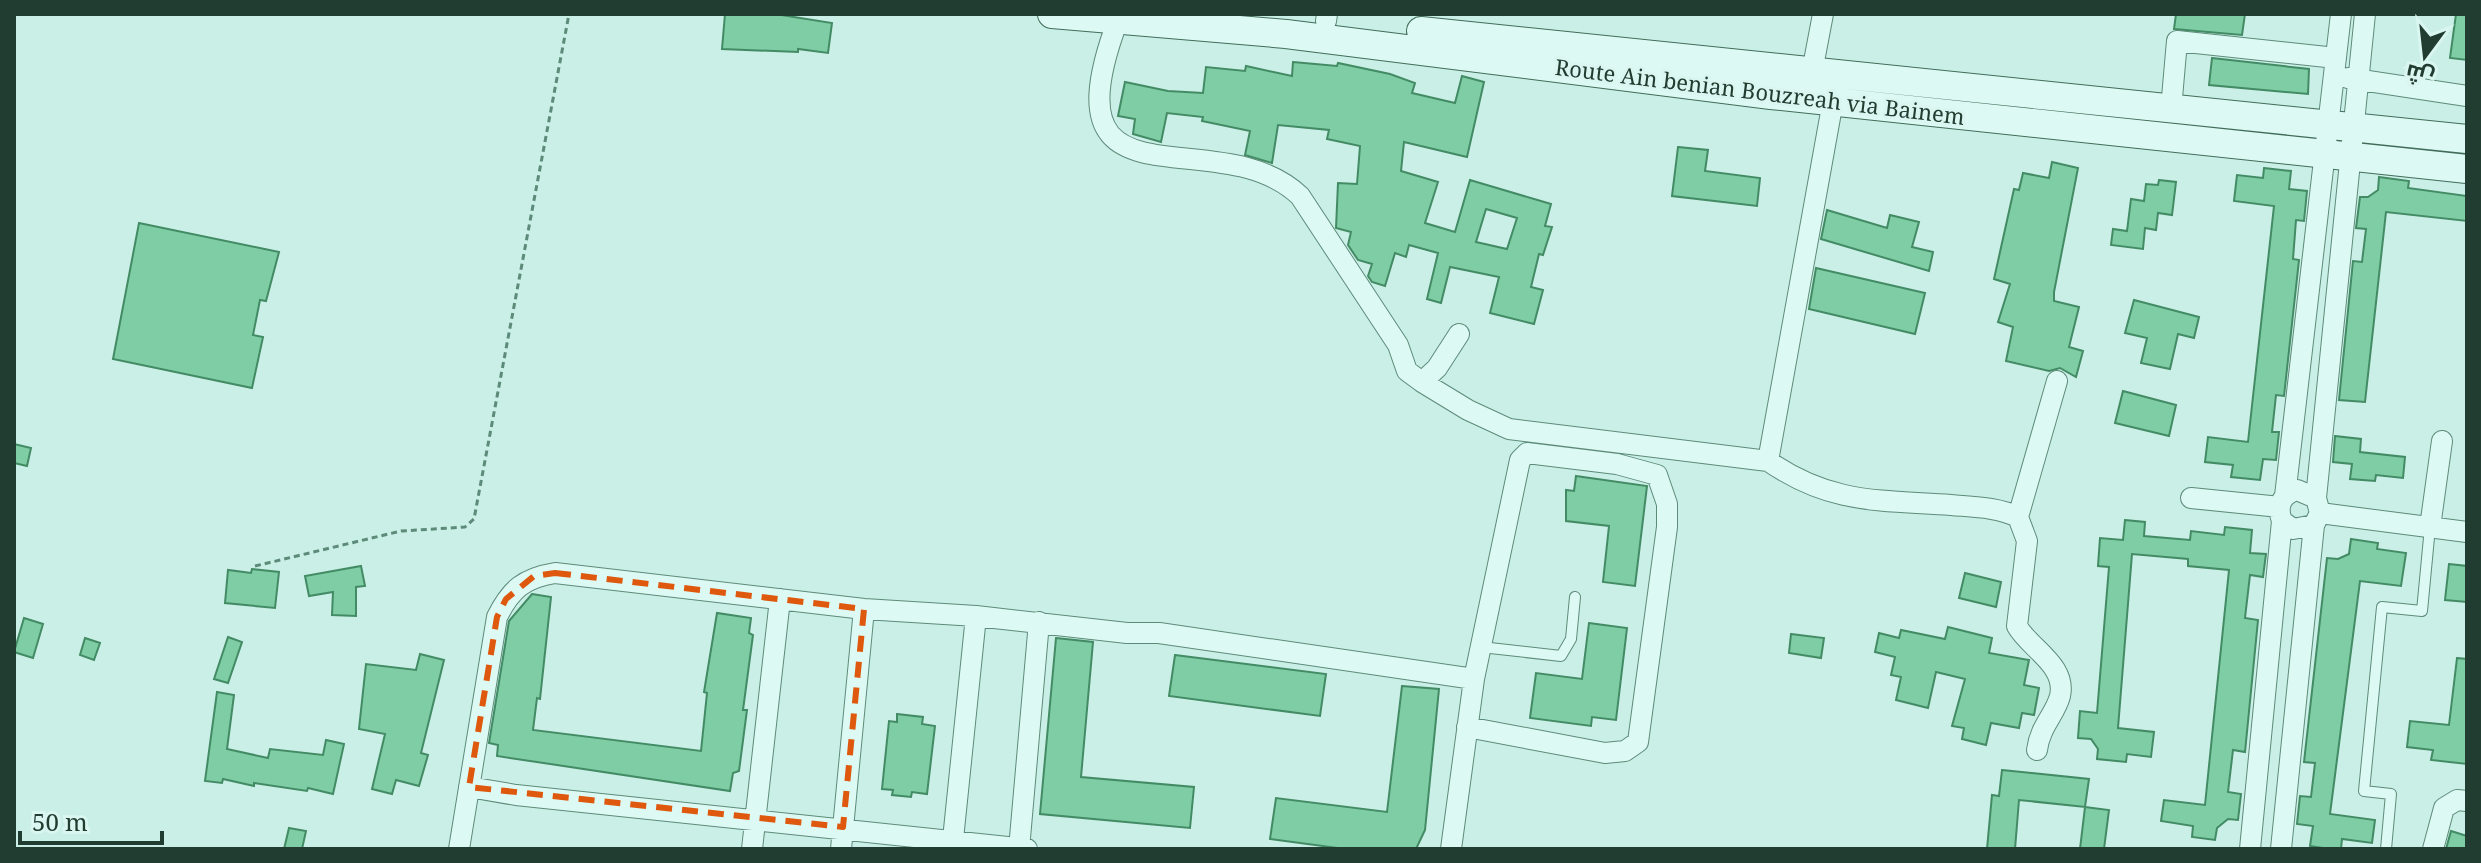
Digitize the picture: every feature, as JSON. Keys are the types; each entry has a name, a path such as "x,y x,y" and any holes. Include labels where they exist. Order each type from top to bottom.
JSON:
{"main road":[{"name":"Route Ain benian Bouzreah via Bainem","path":"1052,14 1118,20 1425,32 2171,109 2339,140 2467,169"},
{"name":"Route Ain benian Bouzreah via Bainem","path":"1255,14 1326,18 1425,32 1833,101 2339,140 2467,139"}],"street":[{"path":"1812,72 1823,14"},
{"path":"2281,849 2317,512 2339,140 2335,67 2341,14"},
{"path":"2250,849 2282,508 2339,140 2359,79 2365,14"},
{"path":"1118,20 1100,84 1104,125 1111,139 1136,151 1242,167 1290,186 1300,196 1398,345 1407,371 1468,410 1509,429 1565,439 1768,461 1798,481 1834,495 1988,508 2018,517"},
{"path":"2171,109 2177,41 2335,67 2359,79 2467,96"},
{"path":"1768,461 1833,101"},
{"path":"1422,382 1437,368 1459,334"},
{"path":"2037,750 2045,721 2060,698 2060,687 2056,673 2040,650 2017,626 2027,541 2018,517 2057,381"},
{"path":"1467,727 1605,753 1625,751 1638,742 1667,527 1667,504 1657,475 1617,464 1527,453 1509,429"},
{"path":"2430,527 2442,441"},
{"path":"1451,849 1474,679 1520,460 1527,453"},
{"path":"2191,498 2282,508 2304,490 2317,512"},
{"path":"2282,508 2293,529 2317,512 2467,532"},
{"path":"459,849 497,617 516,586 534,576 555,573 864,609 976,616 1127,633 1159,633 1474,679"},
{"path":"752,849 780,599"},
{"path":"841,849 864,609"},
{"path":"952,844 976,616"},
{"path":"1019,848 1039,622"},
{"path":"469,787 516,795 843,827 952,844 1027,849"},
{"path":"2433,849 2444,808 2457,800 2467,801"}],"lane":[{"path":"2386,849 2391,794 2364,791 2382,607 2422,611 2430,527"},
{"path":"1481,647 1561,656 1571,639 1575,597"}],"path":[{"path":"255,566 401,531 465,527 473,522 487,463 569,14"}],"highlighted area":[{"path":"555,573 864,609 843,827 469,787 497,617 506,599 534,576"}],"building":[{"path":"725,14 775,14 832,23 828,53 798,49 798,52 722,49"},
{"path":"2176,14 2245,14 2242,35 2174,29"},
{"path":"2456,14 2467,14 2467,60 2450,58"},
{"path":"2212,58 2309,69 2308,94 2209,85"},
{"path":"1293,62 1337,66 1338,63 1390,74 1415,83 1412,93 1455,103 1462,76 1484,82 1467,157 1404,142 1401,171 1438,182 1425,223 1455,232 1470,180 1551,204 1545,226 1552,227 1543,255 1539,254 1531,287 1543,290 1534,324 1490,313 1499,277 1450,267 1441,303 1427,299 1438,253 1409,245 1406,257 1395,253 1385,286 1372,282 1368,276 1372,264 1358,260 1348,245 1351,232 1336,228 1338,183 1357,184 1360,146 1327,139 1329,130 1278,125 1272,163 1245,155 1250,131 1202,121 1203,117 1167,113 1161,142 1133,134 1135,119 1118,116 1125,82 1168,91 1203,93 1206,67 1245,71 1246,66 1292,76","holes":["1486,209 1517,218 1507,249 1476,242"]},
{"path":"1678,147 1708,150 1705,171 1760,178 1757,206 1672,196"},
{"path":"2052,162 2078,168 2054,292 2054,301 2079,307 2069,347 2083,351 2076,377 2060,368 2049,371 2006,361 2013,327 1998,322 2010,284 1994,279 2014,189 2019,190 2023,173 2049,178"},
{"path":"2264,168 2291,171 2289,189 2307,191 2304,221 2296,220 2293,259 2299,260 2284,396 2276,395 2272,432 2279,432 2276,460 2263,459 2260,480 2231,477 2233,465 2205,462 2208,437 2248,442 2274,206 2234,201 2237,175 2263,178"},
{"path":"2379,177 2409,181 2408,188 2467,196 2467,221 2386,212 2365,402 2339,400 2353,261 2362,262 2366,229 2356,228 2360,197 2368,197 2378,190"},
{"path":"2159,180 2176,182 2172,215 2158,213 2156,230 2145,228 2143,249 2111,245 2113,229 2127,231 2131,199 2144,201 2146,184 2158,185"},
{"path":"1827,210 1887,228 1890,215 1919,222 1912,247 1933,252 1929,271 1821,239"},
{"path":"139,223 279,252 266,301 260,300 253,335 263,337 252,388 113,359"},
{"path":"1816,268 1925,293 1915,334 1809,309"},
{"path":"2134,300 2199,317 2194,338 2178,334 2170,369 2141,363 2147,338 2125,333"},
{"path":"2123,391 2176,405 2169,436 2115,423"},
{"path":"2335,436 2361,439 2360,452 2405,457 2403,478 2376,475 2375,481 2350,479 2352,464 2333,462"},
{"path":"14,444 31,448 27,466 14,463"},
{"path":"1576,476 1647,486 1635,586 1603,582 1609,526 1566,521 1566,490 1574,491"},
{"path":"2125,520 2145,522 2144,536 2190,540 2191,531 2224,535 2225,527 2252,530 2250,553 2266,554 2263,577 2250,575 2245,618 2258,620 2245,752 2233,750 2228,792 2241,794 2238,820 2228,819 2217,828 2215,840 2192,837 2193,826 2161,821 2164,800 2205,805 2229,570 2188,566 2188,559 2132,554 2118,728 2154,732 2151,757 2127,754 2126,762 2097,759 2098,749 2091,739 2078,738 2080,711 2097,713 2109,567 2098,566 2100,538 2123,540"},
{"path":"2351,539 2378,543 2377,549 2406,553 2401,586 2360,581 2330,814 2375,820 2372,843 2342,839 2341,849 2329,849 2310,846 2313,826 2297,824 2300,796 2311,797 2315,763 2304,762 2327,558 2338,559 2349,554"},
{"path":"2449,564 2467,566 2467,602 2445,600"},
{"path":"361,566 365,586 356,587 356,616 332,615 333,592 309,596 305,576"},
{"path":"252,569 279,572 275,608 225,603 228,570 251,573"},
{"path":"1965,573 2001,582 1996,607 1959,598"},
{"path":"532,594 551,597 540,699 537,698 533,730 701,751 707,693 704,692 717,613 751,618 749,633 753,635 743,710 747,710 739,771 733,773 730,791 497,756 498,745 489,743 509,621"},
{"path":"24,618 43,624 33,658 14,652"},
{"path":"1589,623 1627,628 1616,720 1592,717 1591,726 1530,718 1536,673 1582,679"},
{"path":"1948,627 1992,638 1989,653 2029,660 2024,685 2039,688 2034,715 2022,713 2019,728 1991,723 1986,745 1962,739 1964,728 1952,726 1965,679 1936,672 1928,708 1896,700 1901,677 1891,675 1895,657 1875,652 1879,633 1899,638 1901,630 1945,639"},
{"path":"1791,634 1824,638 1821,658 1789,653"},
{"path":"228,637 242,642 228,683 214,679"},
{"path":"85,638 100,643 94,660 80,655"},
{"path":"1056,638 1093,642 1081,777 1194,787 1190,828 1040,814"},
{"path":"420,654 444,660 421,753 428,755 419,786 396,780 392,794 372,789 385,734 359,729 366,664 416,670"},
{"path":"1175,655 1326,674 1320,716 1169,696"},
{"path":"2457,658 2467,659 2467,764 2431,760 2433,750 2407,747 2410,721 2449,725"},
{"path":"1402,686 1439,689 1425,830 1416,849 1345,849 1270,839 1276,798 1387,812"},
{"path":"217,692 234,695 227,749 268,758 270,749 323,755 326,740 344,744 333,794 308,788 307,791 254,783 254,786 223,779 222,783 205,781"},
{"path":"897,714 923,717 922,724 935,726 927,794 912,792 911,797 892,795 893,790 882,789 889,721 897,722"},
{"path":"2002,770 2089,779 2085,807 2019,800 2015,849 1987,849 1992,795 1999,796"},
{"path":"2085,807 2109,810 2104,849 2080,849"},
{"path":"289,828 306,831 302,849 284,849"},
{"path":"2451,831 2467,836 2467,849 2446,849"}]}
